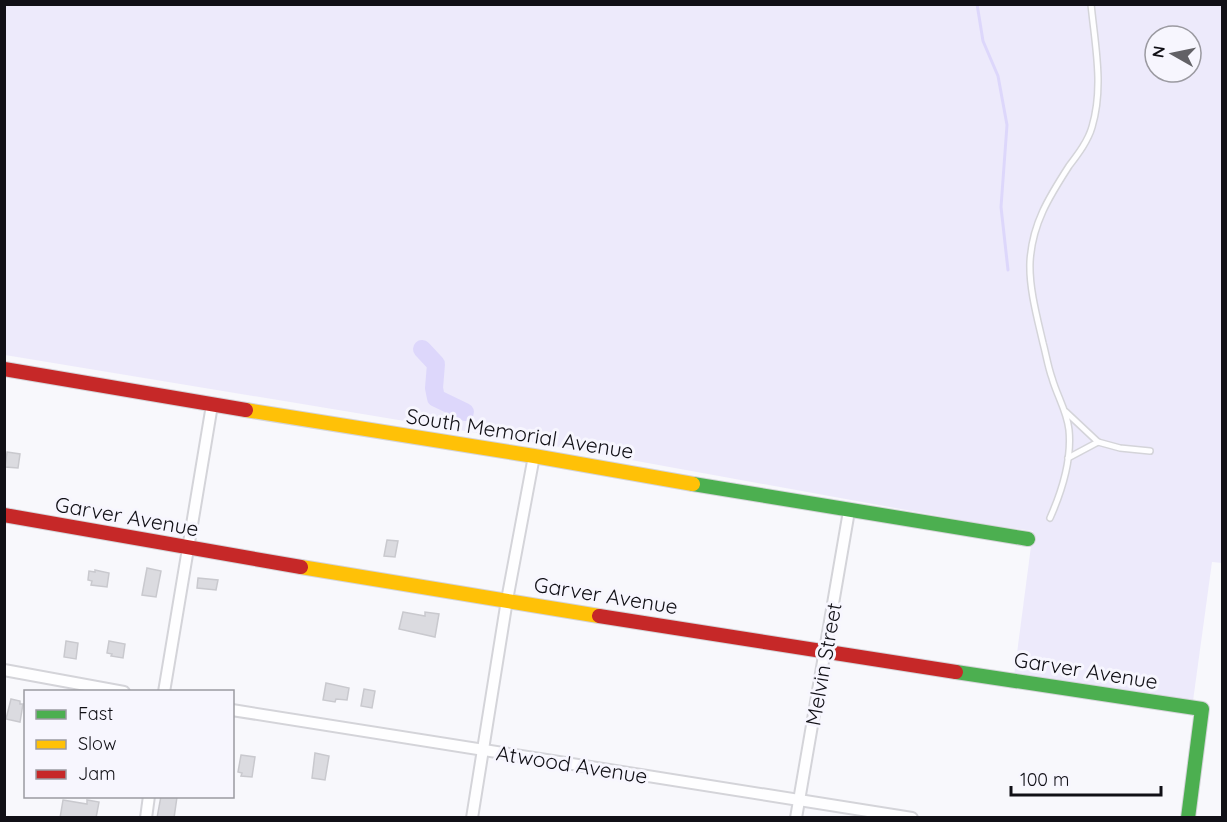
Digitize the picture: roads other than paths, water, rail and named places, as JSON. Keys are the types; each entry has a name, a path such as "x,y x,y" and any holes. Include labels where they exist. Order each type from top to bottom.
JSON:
{"street":[{"name":"South Memorial Avenue","path":"4,369 212,405 534,456 849,511 1028,538"},
{"path":"164,690 212,405"},
{"path":"472,818 507,600 534,456"},
{"name":"Melvin Street","path":"796,818 849,511"},
{"name":"Garver Avenue","path":"4,515 188,548 825,652 1202,708 1188,818"},
{"path":"4,670 113,690"},
{"name":"Atwood Avenue","path":"234,710 912,818"},
{"path":"146,818 149,798"}],"lane":[{"path":"1050,518 1061,493 1068,458 1069,431 1065,411 1051,377 1035,306 1030,265 1032,239 1041,213 1092,127 1098,77 1091,4"},
{"path":"1065,411 1098,442 1120,448 1149,451"},
{"path":"1068,458 1098,442"}],"waterway":[{"path":"977,4 983,41 998,76 1007,125 1001,207 1008,270"},
{"path":"422,349 436,364 434,388 436,398 465,412"}]}
